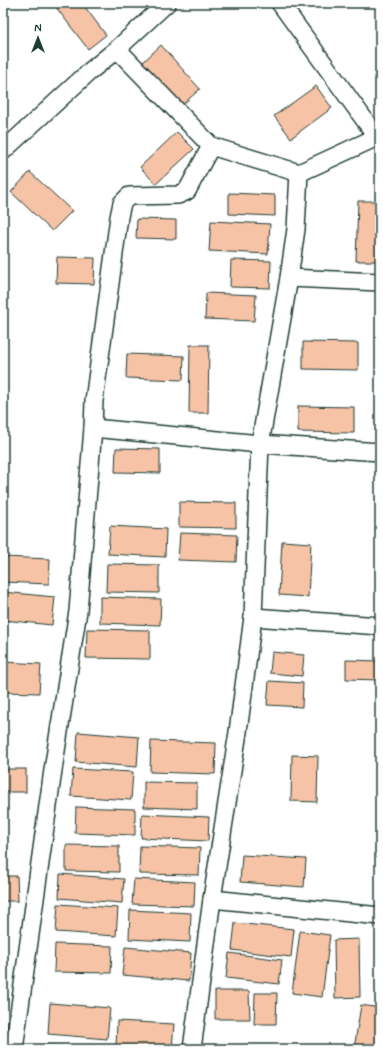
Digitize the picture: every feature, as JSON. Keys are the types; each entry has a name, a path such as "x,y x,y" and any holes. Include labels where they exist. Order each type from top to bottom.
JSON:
{"street":[{"path":"3,151 88,72 117,49 167,3"},
{"path":"117,49 211,146 299,174 378,137 280,3"},
{"path":"3,1048 14,1049 53,770 78,611 94,401 122,203 130,196 178,195 187,191 211,146"},
{"path":"192,1049 212,899 238,732 253,617 260,444 289,278 296,229 299,174"},
{"path":"289,278 380,282"},
{"path":"93,428 260,444 380,452"},
{"path":"253,617 380,626"},
{"path":"212,899 380,916"}],"building":[{"path":"59,3 82,3 106,35 88,49 55,6"},
{"path":"161,45 200,89 181,106 142,63"},
{"path":"316,86 332,108 291,138 274,116"},
{"path":"177,132 194,149 156,184 140,167"},
{"path":"30,172 72,211 52,231 11,192"},
{"path":"229,193 275,195 275,216 229,214"},
{"path":"358,201 380,201 380,261 356,261"},
{"path":"137,219 176,220 176,239 136,238"},
{"path":"211,221 270,224 268,254 209,251"},
{"path":"57,257 95,258 94,284 56,283"},
{"path":"231,260 271,261 270,288 230,287"},
{"path":"206,293 256,295 254,321 205,319"},
{"path":"303,342 358,343 358,370 303,369"},
{"path":"190,345 209,345 208,413 189,413"},
{"path":"127,354 184,356 183,380 126,378"},
{"path":"298,406 354,407 354,433 298,432"},
{"path":"116,448 160,449 160,473 115,472"},
{"path":"179,502 236,503 236,528 179,527"},
{"path":"110,526 166,529 165,557 108,554"},
{"path":"180,533 237,535 236,562 178,560"},
{"path":"282,541 311,543 308,597 279,595"},
{"path":"3,557 50,559 49,584 3,582"},
{"path":"107,564 159,565 159,593 106,592"},
{"path":"3,592 55,597 52,625 3,620"},
{"path":"100,597 161,599 160,625 100,623"},
{"path":"87,629 150,630 150,659 86,658"},
{"path":"272,652 304,655 302,676 270,673"},
{"path":"346,660 380,661 380,680 346,679"},
{"path":"3,662 41,664 39,693 3,692"},
{"path":"269,681 303,683 302,707 267,705"},
{"path":"78,732 139,737 137,767 76,762"},
{"path":"151,741 216,743 215,774 150,772"},
{"path":"292,755 318,756 317,802 291,801"},
{"path":"3,769 26,769 26,792 3,792"},
{"path":"73,769 133,772 131,800 71,796"},
{"path":"144,782 197,783 197,809 144,807"},
{"path":"76,807 135,809 135,835 75,833"},
{"path":"142,814 209,817 208,841 141,838"},
{"path":"66,845 119,846 119,872 66,871"},
{"path":"140,846 200,848 199,875 139,874"},
{"path":"242,855 306,859 304,887 240,882"},
{"path":"60,874 124,879 122,903 59,898"},
{"path":"3,876 17,876 18,901 3,901"},
{"path":"134,879 195,882 194,906 132,904"},
{"path":"58,904 118,908 116,936 56,932"},
{"path":"130,910 191,913 190,942 129,939"},
{"path":"235,923 294,929 291,957 232,950"},
{"path":"300,931 330,935 322,997 292,993"},
{"path":"359,939 360,997 335,998 334,940"},
{"path":"55,944 112,946 111,973 54,972"},
{"path":"125,947 191,953 189,981 122,975"},
{"path":"229,953 282,960 279,984 226,978"},
{"path":"215,991 249,991 250,1019 215,1019"},
{"path":"255,993 277,993 276,1024 254,1024"},
{"path":"50,1003 110,1008 107,1039 48,1034"},
{"path":"361,1005 380,1008 380,1049 354,1049"},
{"path":"117,1021 174,1024 172,1049 116,1046"},
{"path":"44,1045 108,1049 44,1049"}]}
